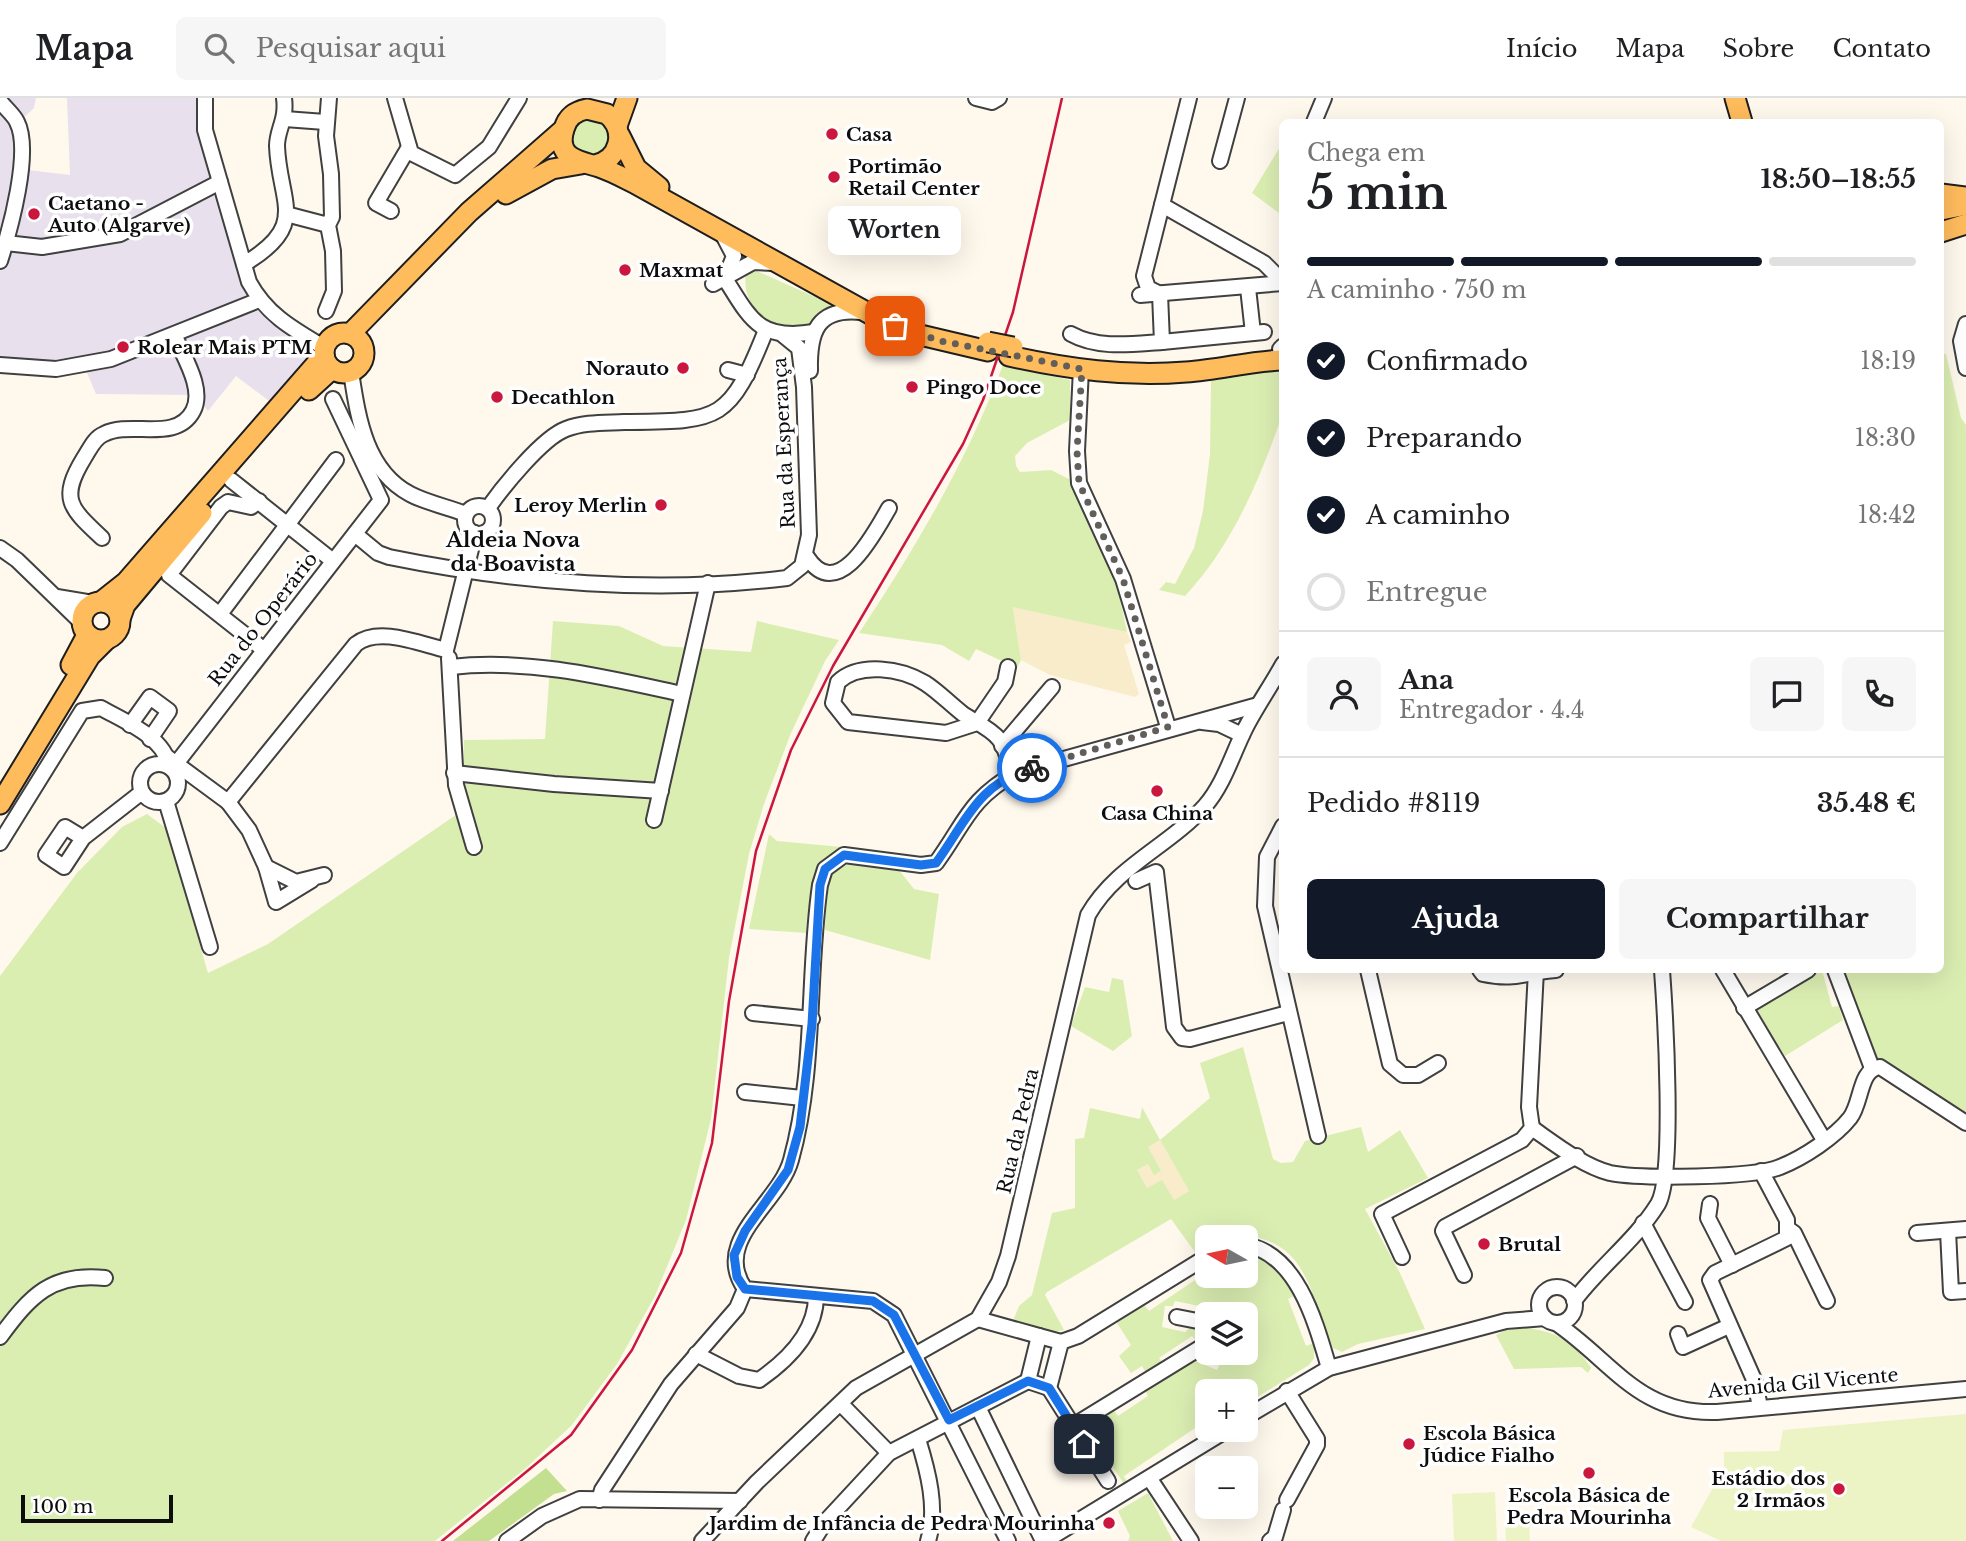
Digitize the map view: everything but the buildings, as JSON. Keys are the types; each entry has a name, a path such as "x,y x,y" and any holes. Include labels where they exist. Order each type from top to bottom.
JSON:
{"main road":[{"path":"355,337 442,238 564,129 578,111 597,98"},
{"path":"355,337 504,195 552,169 588,165 613,155 627,98"},
{"path":"1729,98 1734,119"},
{"path":"1735,98 1741,119"},
{"path":"578,111 587,108 602,111 618,131 636,168 670,194 883,309 933,329 988,346 1082,369 1185,373 1279,352"},
{"path":"564,129 565,149 588,165 634,183 867,313 916,334 988,346"},
{"path":"1944,194 1966,197"},
{"path":"1944,209 1966,205"},
{"path":"1944,217 1966,212"},
{"path":"1944,231 1966,224"},
{"path":"92,633 117,632 125,605 317,381 341,334 355,337"},
{"path":"332,356 359,367 364,356 355,337"},
{"path":"1011,352 1141,363 1182,362 1279,351"},
{"path":"0,804 90,656 92,633 84,611 126,582 332,356"},
{"path":"98,602 116,608 120,620"},
{"path":"0,790 92,633"}],"street":[{"path":"205,98 205,130 244,264 259,300 280,322 332,356 377,466 409,493 466,514"},
{"path":"244,264 264,253 276,240 286,214 287,200 277,144 285,119 284,98"},
{"path":"326,311 334,291 334,251 328,225 332,217 326,122 329,98"},
{"path":"395,98 409,146 416,158 455,175 489,147 519,98"},
{"path":"977,99 992,102 999,98"},
{"path":"1160,294 1147,288 1144,276 1189,98"},
{"path":"1220,161 1237,98"},
{"path":"1315,119 1324,98"},
{"path":"0,101 18,122 22,146 6,243 0,261"},
{"path":"285,119 326,122"},
{"path":"391,211 376,203 409,146"},
{"path":"6,243 42,247 120,234 220,182"},
{"path":"1162,205 1264,263 1279,278"},
{"path":"286,214 328,225"},
{"path":"719,281 733,264 734,256 722,234"},
{"path":"719,281 753,262 775,264"},
{"path":"719,281 761,328 783,335 814,332"},
{"path":"1140,295 1248,288 1279,283"},
{"path":"1071,334 1085,342 1123,345 1258,333 1248,288"},
{"path":"1160,294 1162,342"},
{"path":"0,365 56,369 82,367 175,335 259,300"},
{"path":"810,371 810,349 814,332 826,317 839,312 867,313"},
{"path":"1966,324 1961,341 1966,368"},
{"path":"488,508 544,445 562,430 598,423 702,419 736,396 766,330"},
{"path":"102,538 76,514 71,504 72,478 96,439 104,433 118,429 171,429 185,421 194,410 194,381 175,335"},
{"name":"Rua da Esperança","path":"783,335 799,348 804,387 809,536 807,556"},
{"path":"1082,369 1077,451 1079,483 1123,579 1168,727"},
{"path":"728,370 747,375"},
{"name":"Rua do Operário","path":"171,764 381,500 333,399"},
{"path":"220,614 337,460"},
{"path":"231,480 333,561"},
{"path":"259,502 251,507 228,502 221,507 169,575 263,649"},
{"path":"475,506 488,508 492,517 491,526 484,533 475,533 465,524 466,514 475,506"},
{"path":"355,534 378,553 389,557 463,572 641,585 708,583 787,578 838,570 858,558 889,508"},
{"path":"474,847 458,799 454,773 451,667 446,650 463,572 475,533"},
{"path":"0,548 92,633"},
{"path":"807,556 814,568 826,572"},
{"path":"787,578 802,566 807,556"},
{"path":"654,820 708,583"},
{"path":"55,596 98,602"},
{"path":"228,802 365,636 378,635 446,650"},
{"path":"451,667 487,666 585,674 682,694"},
{"path":"1008,667 1005,682 977,723 946,733 848,722 832,703 833,692 845,675 859,669 908,674 926,683 977,723 985,726 1002,746 1012,775"},
{"name":"Rua da Pedra","path":"702,1541 856,1388 978,1319 999,1282 1008,1256 1087,915 1099,894 1119,873 1180,831 1203,808 1217,789 1258,705 1279,671"},
{"path":"1002,746 1052,687"},
{"path":"0,844 82,711 101,708 130,725 150,739 161,747 171,764 178,786 175,794 166,801 155,802 142,792 141,776 151,766 154,758 150,739 169,711 150,697 130,725"},
{"path":"745,1289 737,1277 734,1255 745,1231 788,1170 800,1127 812,1019 817,903 825,869 844,855 921,865 936,863 969,810 996,784 1012,775 1168,727 1201,722 1258,705"},
{"path":"1201,722 1219,724 1242,736"},
{"path":"151,766 171,764 228,802 249,831 266,867 276,902 318,878 296,882 266,867"},
{"path":"454,773 554,784 661,791"},
{"path":"83,838 142,792"},
{"path":"166,801 210,947"},
{"path":"1279,834 1267,857 1264,880 1265,906 1279,971"},
{"path":"1136,881 1161,869 1174,1027 1182,1038 1190,1039 1288,1013"},
{"path":"1279,973 1318,1136"},
{"path":"1369,973 1390,1064 1403,1074 1418,1075 1438,1063"},
{"path":"1482,973 1509,980 1528,973"},
{"path":"1402,1257 1382,1214 1522,1140 1532,1128 1529,1107 1536,973"},
{"path":"1258,1409 1329,1368 1506,1321 1556,1319 1574,1301 1659,1202 1666,1177 1662,973"},
{"path":"1725,973 1825,1140"},
{"path":"1744,1008 1803,973"},
{"path":"1836,973 1872,1068"},
{"path":"753,1013 812,1019"},
{"path":"1532,1128 1609,1172 1666,1177 1761,1171 1780,1167 1825,1140 1850,1118 1861,1098 1866,1074 1872,1068"},
{"path":"1872,1068 1891,1071 1966,1123"},
{"path":"744,1092 802,1098"},
{"path":"1464,1275 1443,1231 1445,1227 1577,1156"},
{"path":"1760,1407 1755,1382 1710,1280 1715,1273 1787,1238 1787,1220 1776,1194 1761,1171"},
{"path":"1710,1204 1708,1218 1732,1265"},
{"path":"1643,1223 1685,1302"},
{"path":"1787,1228 1794,1233 1827,1301"},
{"path":"1917,1233 1966,1229"},
{"path":"1948,1231 1951,1292 1966,1291"},
{"path":"1258,1250 1276,1258 1295,1282 1329,1368"},
{"path":"978,1319 1061,1342 1077,1336 1195,1264"},
{"path":"1556,1319 1539,1310 1540,1300 1546,1290 1563,1289 1598,1272"},
{"path":"0,1337 43,1288 83,1276 105,1278"},
{"path":"745,1289 873,1301 894,1315 1008,1541"},
{"path":"599,1500 602,1490 671,1384 737,1308 745,1289"},
{"path":"1563,1289 1574,1301"},
{"path":"696,1354 739,1376 759,1380 774,1370 809,1333 816,1309 816,1296"},
{"path":"1506,1321 1540,1300"},
{"path":"1177,1317 1195,1320"},
{"name":"Avenida Gil Vicente","path":"1556,1319 1623,1382 1666,1406 1708,1412 1965,1389"},
{"path":"1678,1334 1683,1347 1729,1326"},
{"path":"1028,1381 1039,1336"},
{"path":"1049,1388 1061,1342"},
{"path":"1073,1426 1195,1351"},
{"path":"813,1541 825,1522 890,1453 1028,1381 1049,1388 1108,1480"},
{"path":"1270,1541 1275,1537 1285,1505 1317,1445 1317,1438 1287,1391"},
{"path":"841,1404 890,1453"},
{"path":"978,1407 1044,1541 1208,1442"},
{"path":"918,1439 933,1511 933,1525 928,1541"},
{"path":"1150,1479 1191,1541"},
{"path":"507,1541 542,1516 580,1499 740,1501"}],"shaded area":[{"path":"0,98 36,98 34,108 18,123 28,170 70,175 67,98 200,98 199,131 244,288 254,307 276,326 310,348 307,359 273,404 236,376 208,411 196,395 96,394 82,361 56,363 0,359"},
{"path":"1013,606 1127,632 1131,642 1124,645 1139,694 1135,697 1050,675 1021,660"},
{"path":"1160,1140 1189,1191 1174,1200 1147,1188 1137,1170 1148,1164 1148,1147"}],"green space":[{"path":"591,118 605,123 610,137 605,151 591,156 577,151 572,137 577,123"},
{"path":"1279,149 1279,213 1252,193"},
{"path":"748,267 833,305 829,311 797,331 764,323 746,290"},
{"path":"1946,354 1961,418 1966,425 1966,1112 1877,1059 1842,973 1944,973"},
{"path":"1003,365 1070,380 1070,420 1027,443 1015,456 1016,466 1020,472 1051,470 1071,480 1116,580 1127,632 1013,607 1021,660 1017,668 976,649 969,661 942,645 859,633 939,503 989,401"},
{"path":"1279,370 1279,424 1251,493 1229,537 1216,558 1185,596 1159,590 1166,582 1175,584 1194,548 1203,511 1210,454 1211,379"},
{"path":"553,621 619,626 663,646 751,652 757,621 839,640 825,661 791,733 764,804 749,854 729,958 711,1119 686,1220 655,1296 617,1364 572,1425 526,1468 435,1541 0,1541 0,976 77,873 122,827 147,814 166,828 208,973 268,944 463,810 464,740 545,739"},
{"path":"769,834 777,841 842,847 823,865 813,885 806,933 749,929"},
{"path":"850,864 899,870 914,889 939,894 930,960 825,930 826,881 839,867"},
{"path":"1809,973 1823,973 1832,1007 1839,1006 1843,1020 1785,1056 1753,1007"},
{"path":"1112,978 1123,980 1132,1036 1113,1051 1071,1026 1085,987 1109,992"},
{"path":"1243,1047 1273,1159 1281,1163 1293,1162 1305,1141 1361,1127 1368,1152 1400,1130 1428,1178 1365,1209 1400,1273 1425,1329 1358,1344 1342,1352 1333,1348 1304,1274 1294,1259 1280,1247 1258,1238 1258,1225 1195,1225 1195,1252 1171,1219 1047,1292 1045,1295 1064,1330 1049,1333 1012,1323 1019,1306 1032,1295 1052,1213 1075,1208 1075,1139 1084,1138 1090,1108 1140,1119 1142,1107 1160,1140 1210,1098 1200,1063","holes":["1160,1140 1189,1191 1174,1200 1162,1180 1147,1188 1137,1170 1148,1164 1154,1175 1161,1171 1148,1147"]},
{"path":"1258,1257 1284,1276 1294,1296 1288,1299 1306,1346 1314,1343 1314,1358 1309,1365 1258,1397 1258,1379 1195,1379 1195,1428 1124,1476 1127,1482 1124,1484 1087,1428 1113,1409 1118,1416 1148,1396 1144,1389 1195,1356 1195,1365 1205,1365 1217,1370 1219,1365 1258,1365 1258,1302 1195,1302 1195,1305 1175,1301 1173,1306 1165,1306 1162,1327 1185,1332 1195,1327 1195,1340 1192,1336 1159,1358 1162,1362 1146,1373 1142,1366 1131,1373 1119,1356 1131,1345 1117,1323 1144,1305 1149,1311 1195,1280 1195,1288 1258,1288"},
{"path":"1527,1328 1548,1332 1572,1345 1591,1368 1588,1373 1581,1367 1514,1369 1496,1335 1506,1330"},
{"name":"Estádio dos 2 Irmãos","path":"1966,1414 1966,1541 1721,1541 1691,1527 1724,1468 1724,1452 1779,1451 1783,1430"},
{"path":"546,1468 567,1491 554,1494 489,1541 453,1541"},
{"path":"1495,1492 1497,1541 1454,1541 1452,1494"},
{"path":"1148,1493 1173,1541 1128,1541 1130,1536 1118,1511"},
{"path":"1529,1520 1530,1541 1506,1541 1505,1521"}],"railway":[{"path":"442,1541 571,1435 632,1350 681,1253 712,1143 729,1001 756,851 791,750 833,666 963,444 983,400 1013,312 1062,98"}],"way so far":[{"path":"895,326 941,341 1059,367 1082,369 1077,451 1079,483 1123,579 1168,727 1032,768"}],"place":[{"name":"Casa","path":"832,134"},
{"name":"Portimão Retail Center","path":"834,177"},
{"name":"Caetano - Auto (Algarve)","path":"34,214"},
{"name":"Maxmat","path":"625,270"},
{"name":"Worten","path":"895,326"},
{"name":"Rolear Mais PTM","path":"123,347"},
{"name":"Norauto","path":"683,368"},
{"name":"Pingo Doce","path":"912,387"},
{"name":"Decathlon","path":"497,397"},
{"name":"Leroy Merlin","path":"661,505"},
{"name":"Casa China","path":"1157,791"},
{"name":"Brutal","path":"1484,1244"},
{"name":"Escola Básica Júdice Fialho","path":"1409,1444"},
{"name":"Escola Básica de Pedra Mourinha","path":"1589,1473"},
{"name":"Estádio dos 2 Irmãos","path":"1839,1489"},
{"name":"Jardim de Infância de Pedra Mourinha","path":"1109,1523"}],"district":[{"name":"Aldeia Nova da Boavista","path":"513,552"}],"route":[{"path":"1032,768 1017,772 983,795 969,810 936,863 921,865 844,855 825,869 817,903 812,1024 800,1127 788,1170 745,1231 734,1255 737,1277 745,1289 762,1293 873,1301 894,1315 949,1420 1028,1381 1049,1388 1084,1444"}]}
